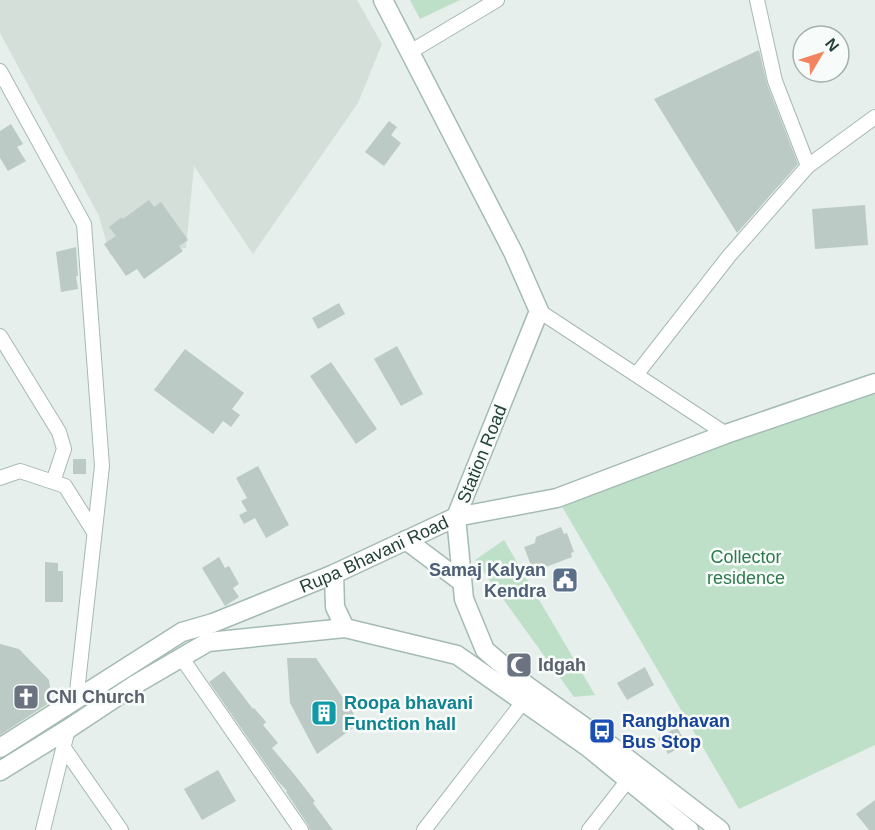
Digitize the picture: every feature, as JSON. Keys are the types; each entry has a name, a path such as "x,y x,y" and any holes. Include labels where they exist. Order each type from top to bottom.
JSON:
{"main road":[{"path":"383,0 513,252 539,311"},
{"name":"Station Road","path":"539,311 456,517 464,599 485,650 525,685 607,743 720,830"},
{"name":"Rupa Bhavani Road","path":"0,748 182,632 213,623 334,574 456,517 556,498 726,434 875,383"},
{"path":"406,540 462,582"},
{"path":"334,574 335,607 345,628"},
{"path":"0,771 135,684 208,642 345,628 457,655 589,748 689,830"}],"street":[{"path":"410,52 497,0"},
{"path":"757,0 775,81 808,166"},
{"path":"0,71 84,224 102,466 76,701"},
{"path":"636,375 729,256 808,166 875,117"},
{"path":"539,311 726,434"},
{"path":"0,336 59,432 64,449 53,482"},
{"path":"0,478 20,471 65,486 94,532"},
{"path":"182,657 301,830"},
{"path":"424,830 523,702"},
{"path":"43,830 68,729"},
{"path":"64,748 121,830"},
{"path":"589,830 628,780"}],"shaded area":[{"path":"0,0 357,0 382,44 358,103 253,254 194,166 186,248 110,255 99,216 0,33"}],"green space":[{"path":"410,0 460,0 420,19"},
{"name":"Collector residence","path":"875,385 875,745 739,809 557,498"},
{"path":"504,540 595,695 574,697 475,560"}],"building":[{"path":"759,50 767,84 798,164 737,233 654,99"},
{"path":"389,121 397,127 391,135 401,143 384,166 365,152"},
{"path":"11,124 23,144 17,147 26,161 8,171 0,158 0,131"},
{"path":"149,200 154,207 161,202 188,240 179,246 183,251 144,279 137,269 126,276 104,244 116,236 109,227"},
{"path":"865,205 868,245 815,249 812,209"},
{"path":"76,247 78,289 61,292 56,252"},
{"path":"339,303 345,314 318,329 312,318"},
{"path":"397,346 423,394 401,406 374,359"},
{"path":"185,349 244,393 232,409 240,415 231,427 223,421 213,434 154,390"},
{"path":"331,362 377,429 356,444 310,376"},
{"path":"73,459 86,459 86,474 73,474"},
{"path":"258,466 289,525 266,538 255,518 244,524 239,515 247,511 241,501 247,498 236,478"},
{"path":"561,527 564,534 567,533 574,552 571,553 572,557 541,569 540,565 532,568 524,547 535,543 536,537"},
{"path":"219,557 225,568 229,566 239,584 233,588 239,597 225,606 202,568"},
{"path":"45,562 58,563 58,571 63,571 63,602 45,602"},
{"name":"CNI Church","path":"0,644 19,649 49,680 52,701 0,735"},
{"name":"Roopa bhavani Function hall","path":"287,658 316,658 360,723 317,754 290,703"},
{"path":"645,667 654,685 627,700 617,683"},
{"path":"224,671 266,722 263,725 278,743 272,748 315,801 313,803 333,830 310,830 287,791 209,682"},
{"path":"677,727 686,744 668,754 658,738"},
{"path":"218,770 236,801 202,820 184,789"},
{"path":"875,800 875,830 869,830 856,814"}],"place":[{"name":"Samaj Kalyan Kendra","path":"565,580"},
{"name":"Idgah","path":"519,665"},
{"name":"CNI Church","path":"26,697"},
{"name":"Roopa bhavani Function hall","path":"324,713"},
{"name":"Rangbhavan Bus Stop","path":"602,731"}]}
